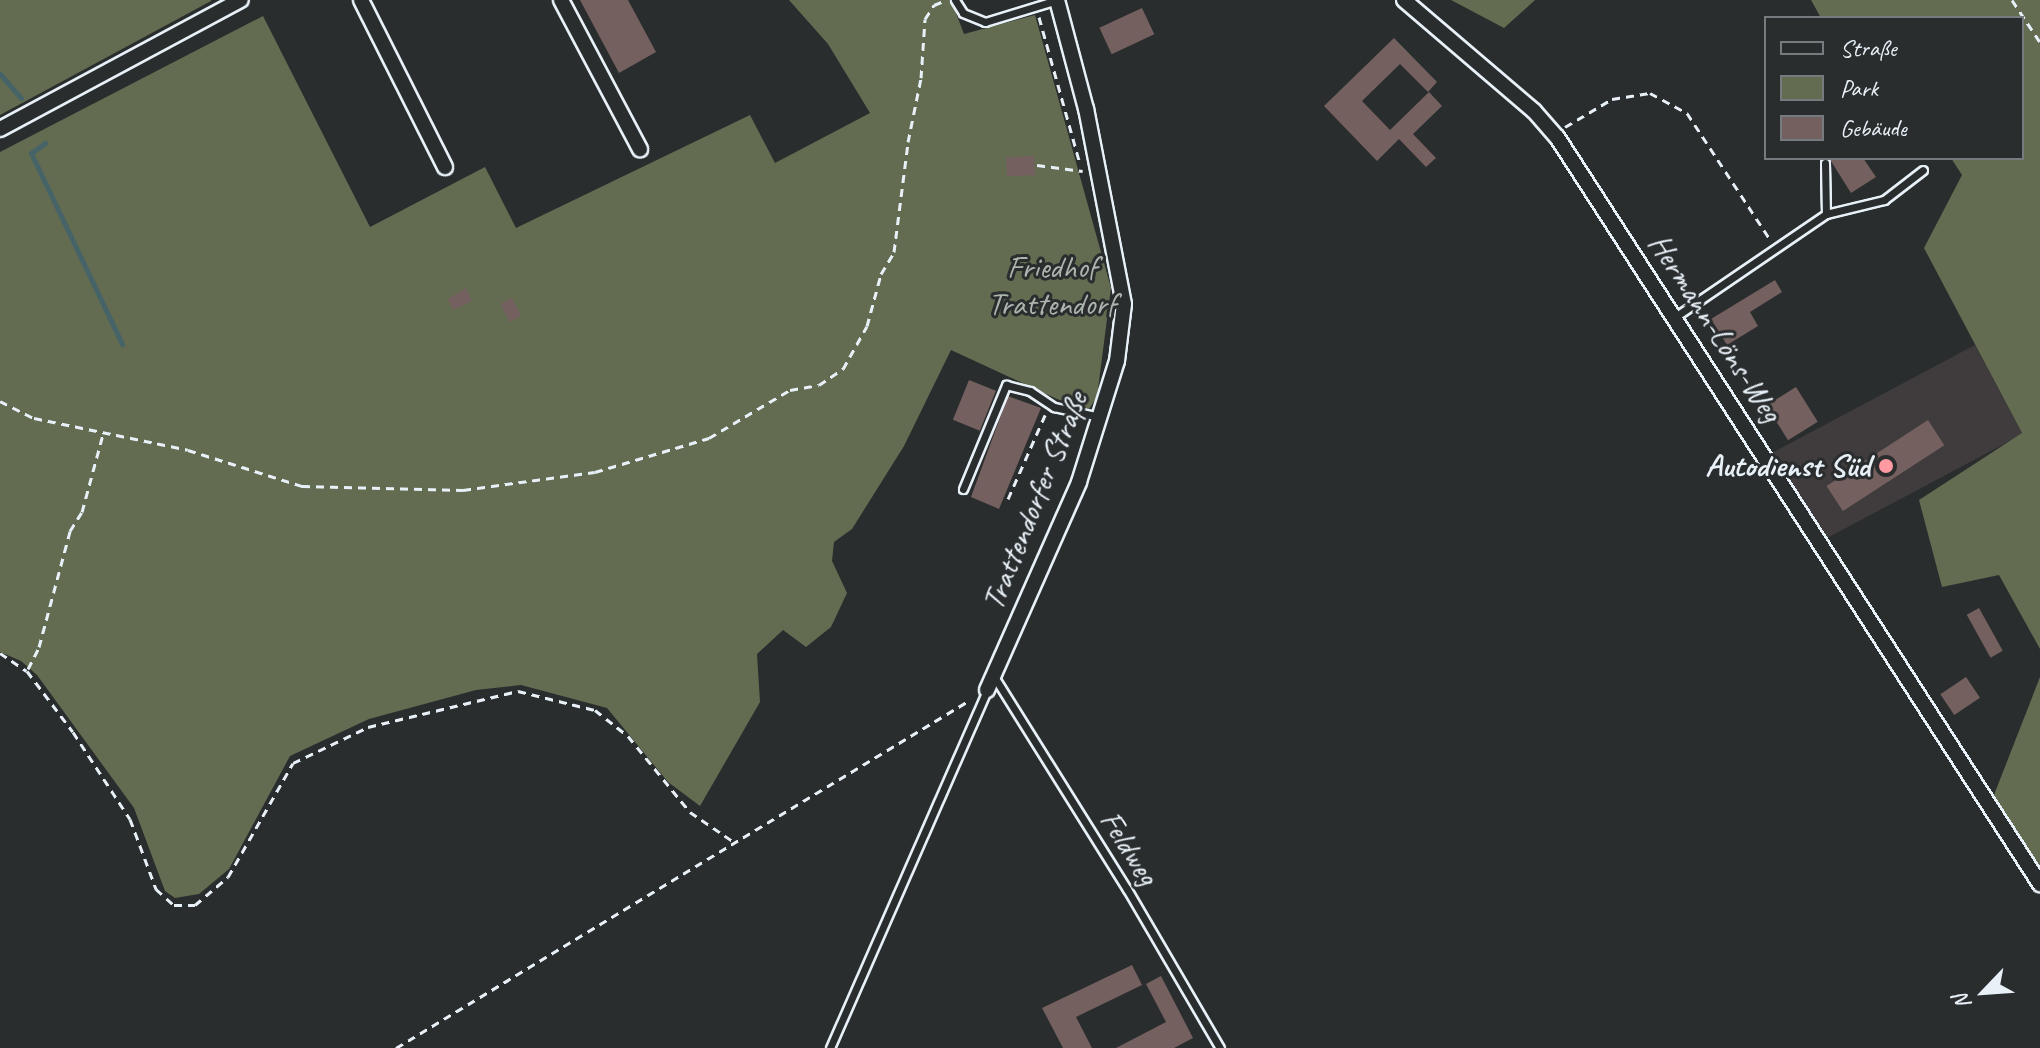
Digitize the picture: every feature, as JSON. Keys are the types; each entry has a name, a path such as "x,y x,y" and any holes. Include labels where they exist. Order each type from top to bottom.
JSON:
{"street":[{"path":"0,129 241,0"},
{"path":"361,0 445,167"},
{"path":"561,0 640,149"},
{"name":"Trattendorfer Straße","path":"990,683 1079,482 1117,361 1124,304 1086,109 1057,0"},
{"name":"Hermann-Löns-Weg","path":"1404,0 1534,111 1554,134 2040,884"}],"lane":[{"path":"955,0 963,13 985,22 1057,0"},
{"path":"1825,163 1826,214"},
{"path":"1675,317 1826,214 1884,200 1923,170"},
{"path":"963,489 1006,385 1030,391 1054,407 1101,417"},
{"path":"830,1048 990,683"},
{"name":"Feldweg","path":"990,683 1127,889 1220,1048"}],"path":[{"path":"0,401 34,418 188,450 302,486 463,490 595,472 709,438 790,390 819,385 843,369 867,326 881,274 894,252 908,142 921,78 925,19 934,5 946,0"},
{"path":"1036,8 1082,171"},
{"path":"2024,18 2040,42"},
{"path":"1554,134 1612,99 1650,93 1687,113 1776,248"},
{"path":"1037,165 1099,173"},
{"path":"1008,499 1042,417 1054,407"},
{"path":"27,671 39,647 70,531 82,512 103,434"},
{"path":"0,653 27,671 130,819 156,889 174,905 195,905 228,877 293,763 368,727 518,691 595,710 628,736 690,812 734,842"},
{"path":"396,1048 990,683"}],"shaded area":[{"path":"1975,345 2022,434 1820,542 1773,453"}],"green space":[{"path":"0,0 211,0 211,1 0,115"},
{"name":"Friedhof Trattendorf","path":"789,0 951,0 964,34 1035,15 1111,288 1097,397 1089,409 1057,399 951,350 904,446 852,529 834,542 832,561 847,593 831,627 806,647 783,630 757,654 760,702 700,806 668,782 607,708 521,685 476,690 369,719 290,756 229,869 199,894 175,898 165,891 134,808 37,675 21,661 0,652 0,152 263,16 370,227 485,167 516,228 750,115 775,163 870,113 828,44"},
{"path":"1451,0 1535,0 1504,28"},
{"path":"1811,0 2040,0 2040,649 1999,575 1942,587 1919,500 2022,433 1924,248 1962,175 1952,160 2024,160 2024,16 1820,16"},
{"path":"2040,677 2040,875 1992,800"}],"building":[{"path":"580,0 628,0 656,52 619,73"},
{"path":"1142,8 1154,34 1112,54 1099,28"},
{"path":"1394,38 1437,82 1428,92 1400,64 1362,101 1390,130 1429,92 1442,106 1413,134 1436,158 1426,167 1399,139 1377,161 1324,106"},
{"path":"1034,156 1035,175 1007,176 1006,157"},
{"path":"1830,160 1864,160 1876,177 1851,193"},
{"path":"1775,280 1782,292 1750,312 1758,326 1727,345 1711,319"},
{"path":"466,288 472,301 453,310 448,299"},
{"path":"512,298 521,316 509,322 500,304"},
{"path":"969,380 996,391 980,431 953,420"},
{"path":"1796,387 1818,422 1788,440 1766,406"},
{"path":"1008,396 1041,408 999,509 971,497"},
{"name":"Autodienst Süd","path":"1928,420 1944,445 1843,511 1827,486"},
{"path":"1979,608 2003,651 1991,658 1967,615"},
{"path":"1966,677 1980,698 1954,715 1940,694"},
{"path":"1132,965 1142,985 1076,1017 1092,1048 1063,1048 1042,1008"},
{"path":"1161,976 1193,1038 1174,1048 1116,1048 1166,1022 1146,984"}],"waterway":[{"path":"0,74 21,98"},
{"path":"45,143 31,153 122,344"}],"place":[{"name":"Autodienst Süd","path":"1886,466"}]}
